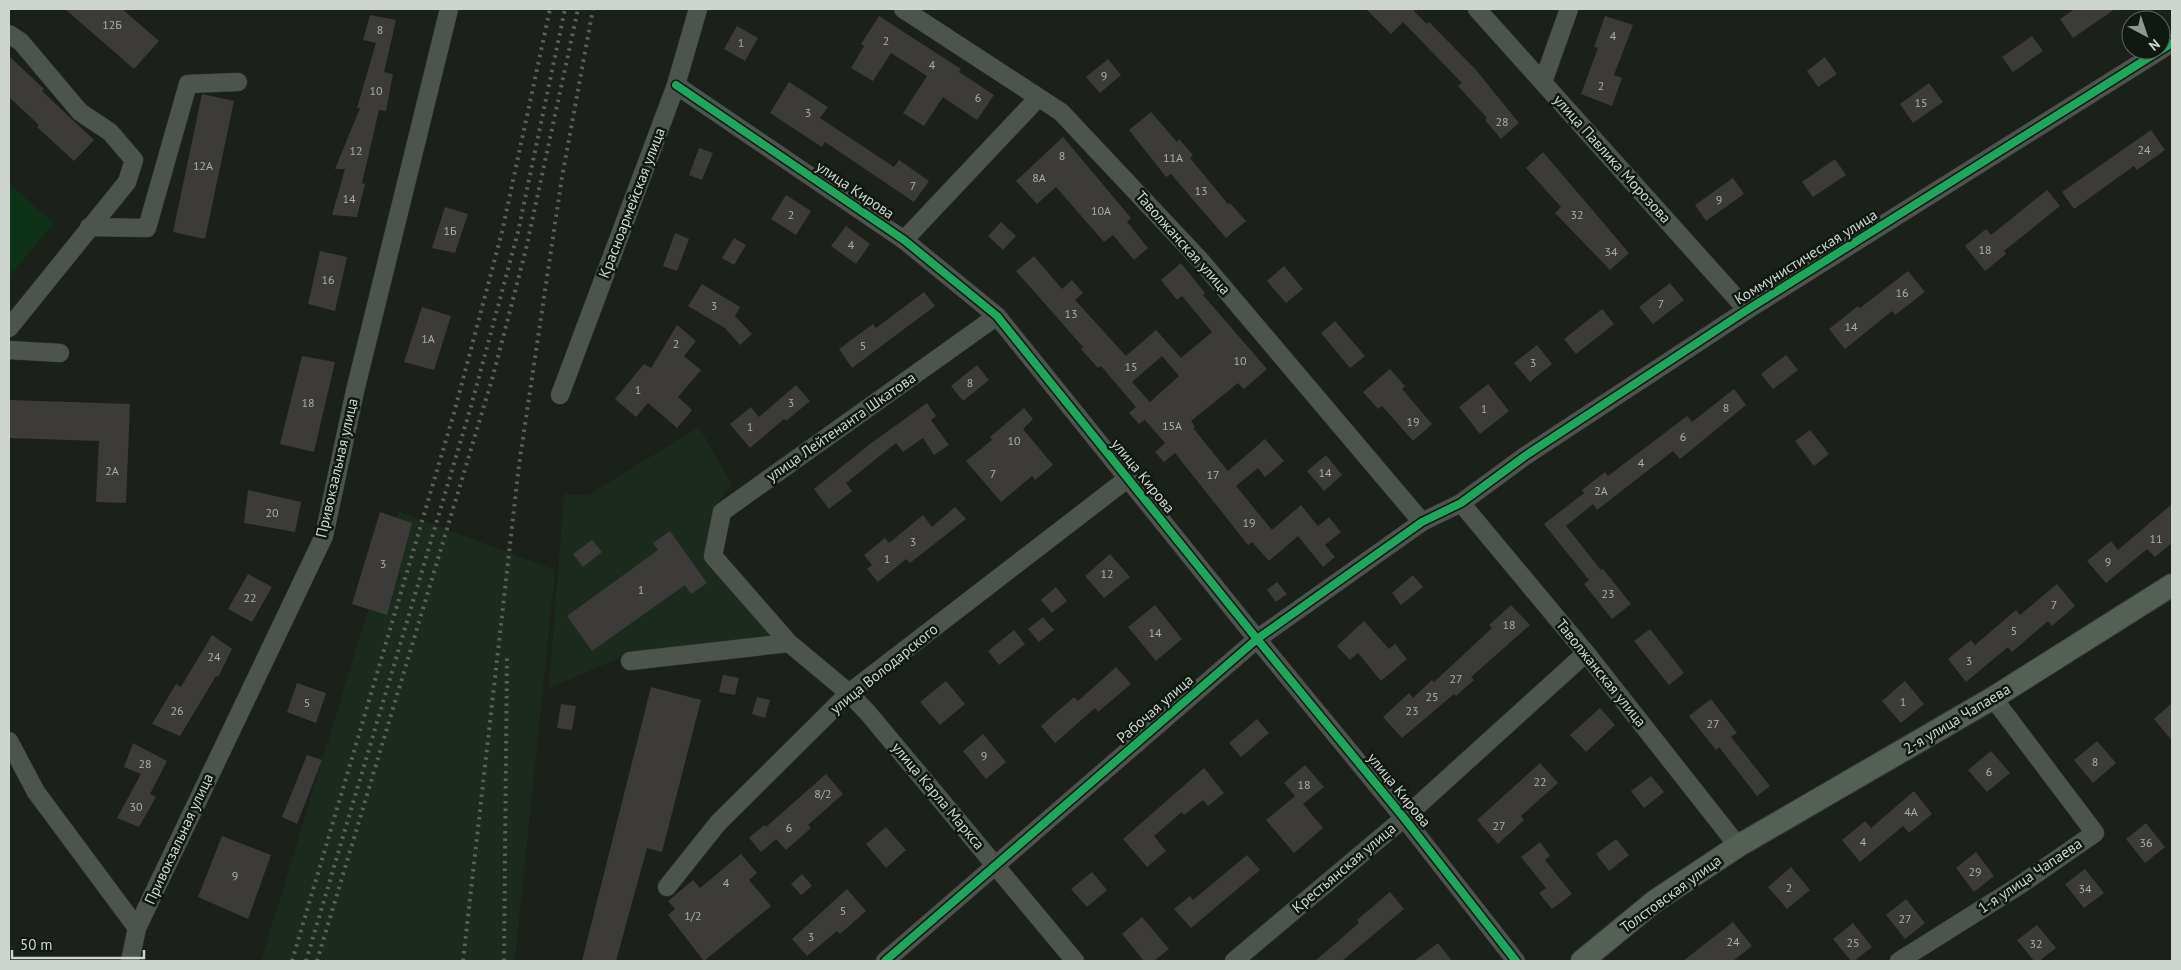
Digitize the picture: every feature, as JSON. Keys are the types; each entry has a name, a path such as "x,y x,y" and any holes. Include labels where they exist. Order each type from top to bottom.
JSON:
{"main road":[{"name":"2-я улица Чапаева","path":"1738,846 1993,698 2172,586"},
{"name":"Толстовская улица","path":"1582,961 1655,901 1738,846"}],"street":[{"name":"Привокзальная улица","path":"130,961 137,928 324,536 355,391 449,9"},
{"name":"Красноармейская улица","path":"560,395 676,85 698,9"},
{"name":"Таволжанская улица","path":"903,9 1060,112 1201,261 1422,522"},
{"name":"улица Павлика Морозова","path":"1477,9 1747,310"},
{"path":"1543,82 1569,9"},
{"path":"9,34 21,42 80,112 110,132 134,160 127,182 9,328"},
{"name":"Коммунистическая улица","path":"1461,503 1525,456 1747,310 2172,43"},
{"path":"89,227 147,228 188,84 238,82"},
{"name":"улица Кирова","path":"676,85 904,240 997,316 1404,818 1516,961"},
{"path":"904,240 1038,98"},
{"name":"улица Лейтенанта Шкатова","path":"713,556 722,512 997,316"},
{"path":"9,350 60,353"},
{"name":"улица Володарского","path":"667,887 718,823 849,693 1127,478"},
{"name":"Таволжанская улица","path":"1461,503 1586,653 1738,846"},
{"name":"Рабочая улица","path":"885,961 1257,639 1422,522 1461,503"},
{"name":"улица Карла Маркса","path":"713,556 789,642 849,693 1075,961"},
{"path":"630,661 789,642"},
{"name":"Крестьянская улица","path":"1234,961 1404,818 1586,653"},
{"name":"1-я улица Чапаева","path":"1899,961 2020,885 2095,833 1993,698"},
{"name":"Привокзальная улица","path":"9,741 36,792 137,928"}],"shaded area":[{"path":"699,427 732,484 717,504 706,558 775,636 629,654 549,688 564,494 588,495"},
{"path":"398,511 555,570 515,961 261,961"}],"green space":[{"path":"9,184 54,223 9,276"}],"building":[{"path":"65,9 122,9 159,41 134,69"},
{"path":"1366,9 1417,9 1414,11 1427,24 1429,22 1476,70 1519,123 1501,139 1485,120 1487,118 1458,86 1462,83 1403,22 1391,34"},
{"path":"2075,9 2115,9 2073,38 2060,19"},
{"path":"370,15 396,20 384,72 393,74 386,111 379,110 362,183 365,184 357,217 332,215 345,169 335,169 360,108 357,108 376,43 363,40"},
{"path":"879,16 961,69 959,72 994,95 977,120 943,97 924,126 903,113 927,76 891,53 873,81 851,68 864,46 861,44"},
{"path":"1605,16 1633,25 1614,75 1622,78 1612,106 1581,94 1598,48 1594,47"},
{"path":"737,26 758,38 745,61 724,49"},
{"path":"2032,36 2043,51 2013,72 2002,57"},
{"path":"9,56 44,89 42,91 94,140 74,161 37,127 39,125 9,97"},
{"path":"1825,57 1837,74 1818,87 1807,71"},
{"path":"1108,59 1121,75 1100,93 1086,77"},
{"path":"789,82 828,107 820,118 894,167 899,160 929,181 914,202 825,142 822,147 770,113"},
{"path":"1929,83 1943,102 1913,123 1900,104"},
{"path":"202,94 234,101 205,239 173,232"},
{"path":"1151,112 1177,142 1179,139 1193,155 1190,158 1228,204 1230,203 1246,221 1226,238 1171,174 1166,177 1129,130"},
{"path":"2151,130 2165,150 2137,170 2134,166 2074,209 2062,192"},
{"path":"1063,137 1131,218 1127,222 1148,248 1134,260 1113,235 1104,242 1056,187 1037,204 1016,181"},
{"path":"699,148 713,153 702,180 689,175"},
{"path":"1543,152 1629,253 1610,270 1555,213 1561,207 1526,168"},
{"path":"1835,159 1846,175 1813,197 1802,182"},
{"path":"1733,178 1744,194 1706,221 1695,205"},
{"path":"2047,190 2060,206 2004,251 2006,254 1985,271 1965,246 1986,229 1991,235"},
{"path":"786,195 811,211 796,235 771,219"},
{"path":"445,207 468,214 455,253 432,248"},
{"path":"1001,222 1016,236 1003,250 988,236"},
{"path":"846,226 870,244 856,264 831,246"},
{"path":"675,233 689,239 677,271 663,266"},
{"path":"734,238 746,245 734,265 722,258"},
{"path":"320,251 347,257 335,311 308,304"},
{"path":"1034,256 1062,289 1072,280 1083,293 1075,300 1126,356 1156,330 1181,358 1212,332 1182,296 1177,300 1161,280 1181,263 1205,293 1203,295 1267,369 1244,389 1238,383 1191,421 1195,427 1193,428 1228,471 1265,439 1284,461 1265,477 1258,468 1236,486 1272,530 1301,505 1318,526 1329,517 1341,532 1325,545 1335,557 1323,567 1298,536 1269,561 1252,542 1248,545 1175,453 1164,462 1155,452 1165,443 1145,420 1139,424 1129,413 1136,407 1101,366 1098,368 1081,349 1083,347 1016,271","holes":["1162,356 1179,376 1150,402 1132,382"]},
{"path":"1284,266 1303,289 1286,303 1267,281"},
{"path":"1908,271 1925,292 1895,315 1892,311 1845,349 1829,329"},
{"path":"1670,283 1684,300 1653,324 1639,307"},
{"path":"702,284 740,307 735,316 752,334 740,345 725,328 688,306"},
{"path":"924,292 935,306 852,368 839,349 873,324 876,328"},
{"path":"422,307 451,316 434,370 404,362"},
{"path":"1602,309 1614,324 1576,354 1564,339"},
{"path":"1335,321 1365,356 1350,368 1321,333"},
{"path":"677,325 696,341 684,356 701,370 678,397 692,410 677,428 648,403 636,417 615,399 644,364 651,368"},
{"path":"1537,345 1552,364 1530,382 1514,363"},
{"path":"1786,355 1798,370 1773,389 1761,374"},
{"path":"302,356 335,362 314,452 280,444"},
{"path":"977,365 989,380 963,401 951,386"},
{"path":"1390,369 1405,386 1402,389 1432,424 1413,441 1382,406 1378,409 1363,392"},
{"path":"1488,384 1509,411 1480,434 1459,407"},
{"path":"796,385 810,401 786,421 784,419 750,448 730,424 751,407 759,417"},
{"path":"1734,389 1746,405 1680,459 1673,451 1597,510 1593,504 1566,526 1631,604 1612,619 1584,584 1589,580 1544,524 1584,493 1582,490 1605,472 1608,476 1687,416 1692,422"},
{"path":"9,400 130,404 126,503 96,502 99,441 9,438"},
{"path":"927,403 936,416 931,420 949,445 934,455 923,438 903,452 896,443 846,483 852,491 829,509 814,489 870,444"},
{"path":"1024,408 1033,419 1023,429 1053,465 1035,480 1032,476 1001,502 966,461 992,440 990,437"},
{"path":"1810,430 1829,454 1814,466 1795,441"},
{"path":"1326,455 1342,475 1324,491 1307,471"},
{"path":"248,490 301,502 295,532 244,523"},
{"path":"2172,504 2172,543 2155,557 2147,549 2106,583 2087,561 2111,541 2118,550"},
{"path":"955,507 966,519 910,563 906,559 878,582 867,569 872,565 864,555 885,538 889,543 923,515 932,527"},
{"path":"380,512 412,523 387,615 352,604"},
{"path":"670,531 707,583 691,594 685,585 592,651 567,616 658,550 653,543"},
{"path":"592,540 602,552 583,567 573,554"},
{"path":"1110,554 1130,577 1104,598 1085,576"},
{"path":"248,574 272,587 252,622 228,609"},
{"path":"1413,575 1423,587 1401,605 1392,593"},
{"path":"1277,582 1287,594 1276,602 1267,590"},
{"path":"2057,584 2075,606 2052,626 2048,621 2012,652 2008,647 1966,682 1948,659 1971,640 1975,645 2016,610 2020,615"},
{"path":"1056,587 1067,601 1052,613 1041,600"},
{"path":"1155,605 1182,639 1156,661 1128,627"},
{"path":"1511,605 1530,625 1471,677 1474,680 1456,696 1454,694 1402,738 1383,717 1409,693 1413,698 1432,680 1434,682 1492,628 1489,625"},
{"path":"1043,617 1054,630 1039,642 1028,629"},
{"path":"1364,621 1389,649 1395,644 1407,659 1381,681 1358,653 1350,660 1337,646"},
{"path":"1650,629 1684,673 1669,685 1634,641"},
{"path":"1014,630 1025,644 999,665 988,651"},
{"path":"212,635 232,649 218,677 216,676 180,736 152,724 176,684 181,687"},
{"path":"1116,667 1131,684 1098,712 1095,708 1055,743 1041,726 1074,697 1078,701"},
{"path":"723,675 739,678 735,695 719,692"},
{"path":"946,681 965,704 940,725 920,702"},
{"path":"1905,681 1924,704 1901,723 1882,701"},
{"path":"297,683 326,693 316,723 287,712"},
{"path":"651,687 701,700 662,852 647,848 616,961 582,961"},
{"path":"757,697 770,700 765,718 752,714"},
{"path":"1711,699 1737,733 1731,737 1770,786 1757,796 1719,747 1716,750 1689,716"},
{"path":"2172,703 2172,741 2154,719"},
{"path":"561,704 576,706 572,730 557,728"},
{"path":"1600,708 1615,725 1586,752 1570,735"},
{"path":"1257,719 1269,733 1241,757 1229,743"},
{"path":"983,734 1006,762 986,779 963,751"},
{"path":"2097,741 2116,763 2093,783 2074,760"},
{"path":"133,743 167,761 150,794 156,797 139,827 117,818 141,774 124,767"},
{"path":"1991,751 2010,773 1987,792 1968,770"},
{"path":"307,755 322,760 297,824 282,817"},
{"path":"1540,763 1558,783 1521,816 1524,820 1498,844 1477,820"},
{"path":"1305,765 1324,787 1303,804 1323,828 1294,853 1266,820 1295,796 1284,783"},
{"path":"1204,768 1224,793 1208,806 1203,800 1184,815 1182,812 1154,836 1166,851 1147,867 1123,839"},
{"path":"826,774 843,794 808,825 811,828 786,850 776,839 761,852 749,838 764,825 766,827"},
{"path":"1651,776 1664,792 1644,808 1631,791"},
{"path":"1914,791 1932,814 1909,833 1903,826 1860,862 1842,840 1865,821 1871,828"},
{"path":"2146,823 2165,847 2145,863 2126,839"},
{"path":"886,827 906,850 886,868 866,844"},
{"path":"222,836 271,855 248,919 198,897"},
{"path":"1616,839 1629,855 1609,871 1596,854"},
{"path":"1540,842 1550,856 1545,860 1572,894 1552,909 1539,893 1546,888 1521,857"},
{"path":"1976,852 1994,876 1974,892 1956,868"},
{"path":"741,854 757,873 749,880 771,906 704,961 668,915 675,909 668,901 693,880 700,888"},
{"path":"1247,855 1260,870 1191,928 1174,909 1190,896 1193,900"},
{"path":"1791,867 1810,890 1787,909 1768,887"},
{"path":"2085,869 2104,893 2084,908 2065,884"},
{"path":"1092,872 1107,890 1087,907 1071,889"},
{"path":"802,874 812,886 801,895 791,884"},
{"path":"847,889 866,911 840,934 837,931 807,956 792,939"},
{"path":"1390,892 1404,909 1342,961 1315,961 1359,923 1357,920"},
{"path":"1906,899 1925,923 1905,939 1886,915"},
{"path":"1142,917 1169,949 1154,961 1144,961 1122,934"},
{"path":"1733,922 1752,946 1733,961 1683,961"},
{"path":"1853,923 1872,947 1854,961 1851,961 1833,939"},
{"path":"2037,925 2056,948 2039,961 2034,961 2017,940"},
{"path":"1438,943 1452,961 1414,961"}],"railway":[{"path":"292,961 454,413 502,232 550,9"},
{"path":"306,961 472,403 518,232 565,9"},
{"path":"317,961 493,376 526,249 578,9"},
{"path":"463,961 519,465 562,177 593,9"},
{"path":"504,961 507,654"}],"cycle path":[{"path":"885,961 1257,639 1422,522 1461,503 1525,456 1747,310 2172,43"},
{"path":"676,85 904,240 997,316 1404,818 1516,961"}]}
